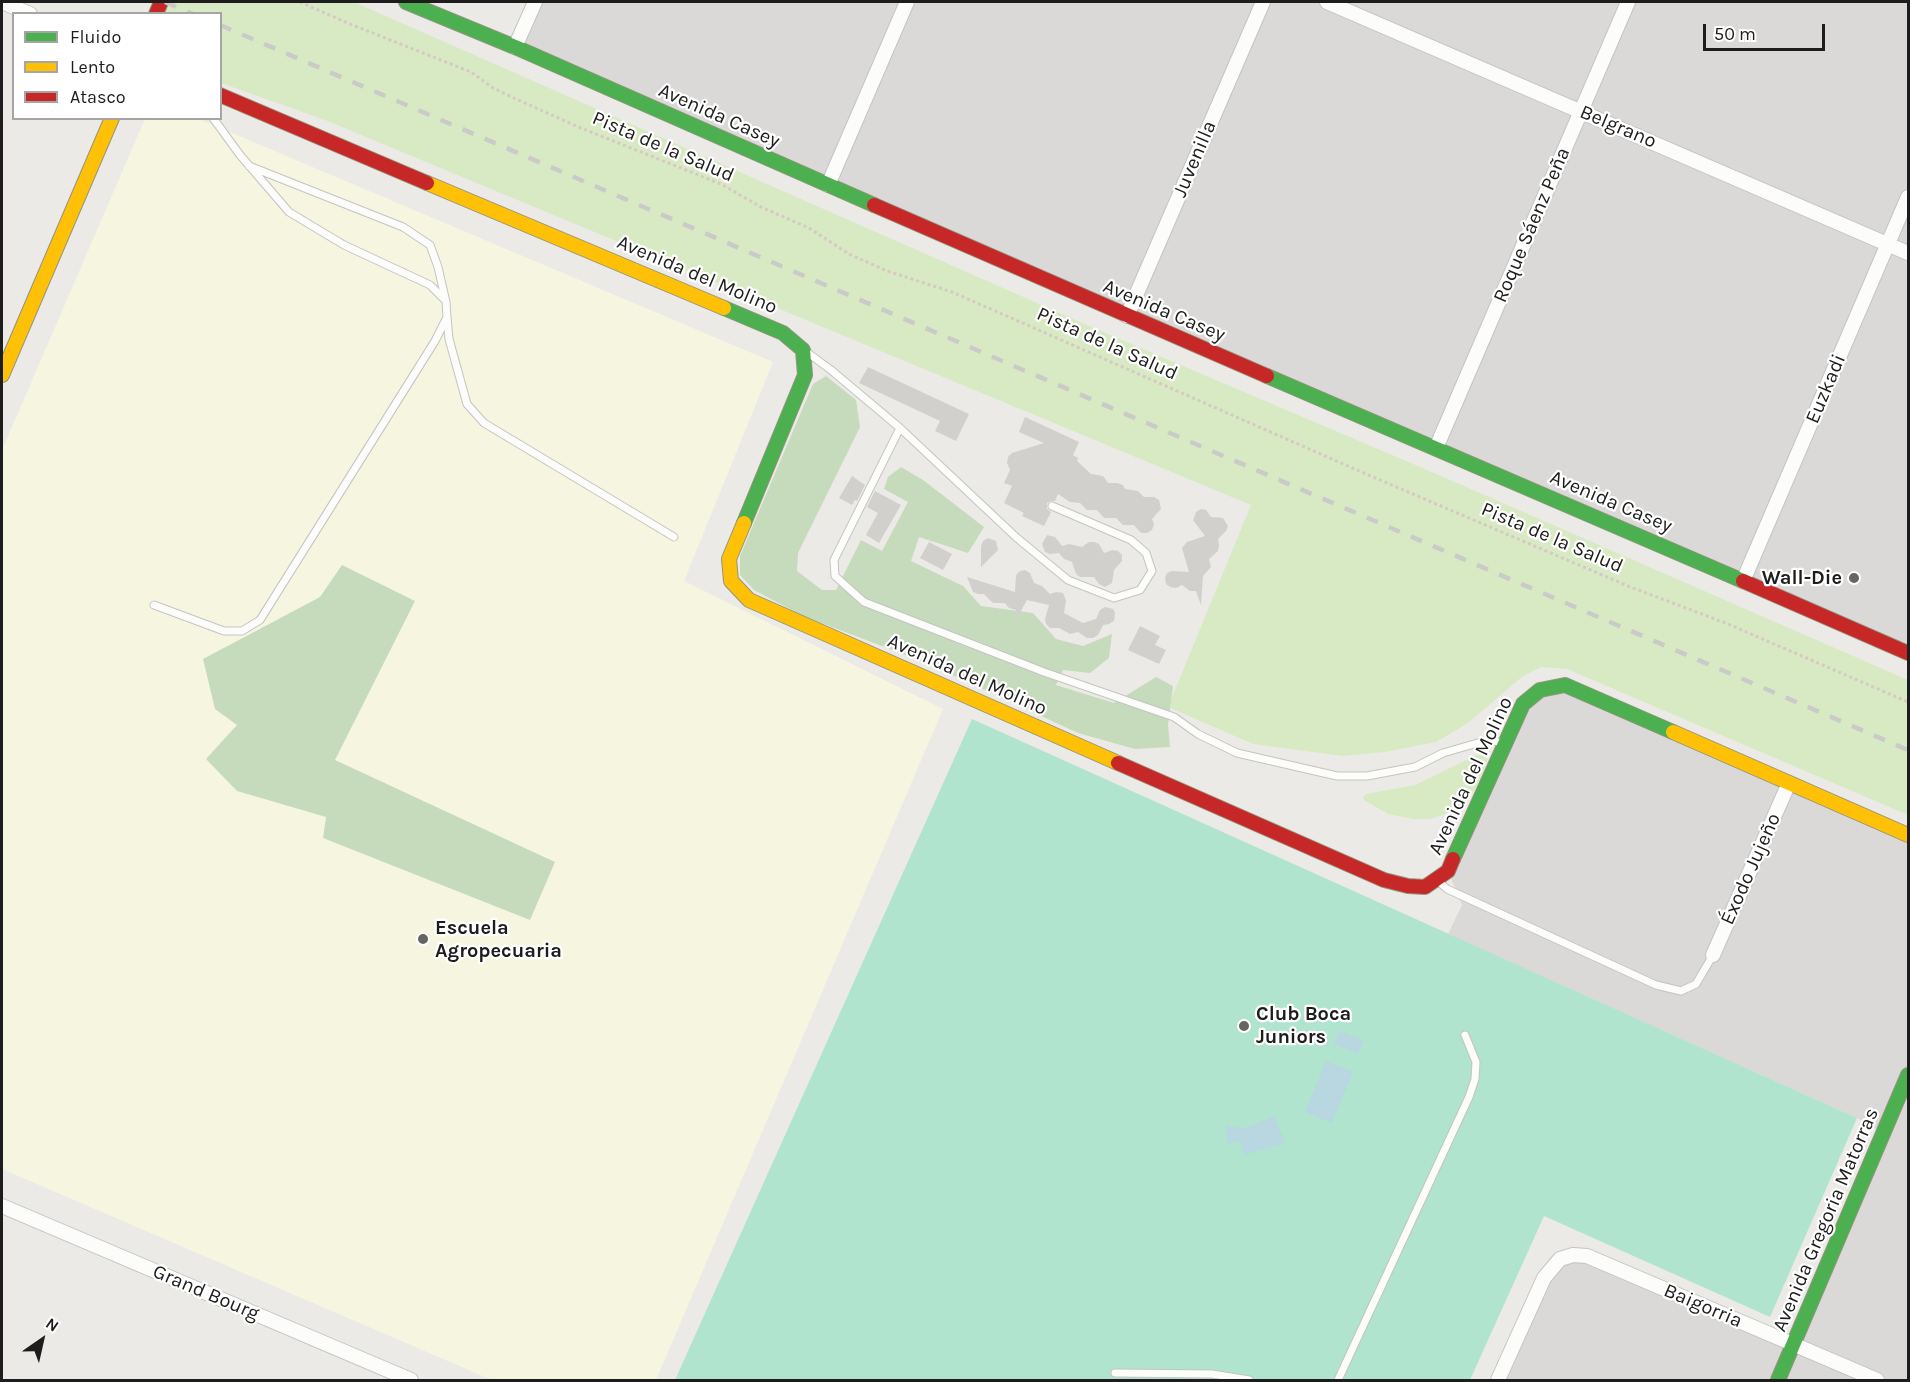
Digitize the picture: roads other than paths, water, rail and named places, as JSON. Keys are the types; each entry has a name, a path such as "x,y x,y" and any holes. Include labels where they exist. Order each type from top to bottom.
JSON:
{"street":[{"path":"2,2 25,12"},
{"name":"Avenida Casey","path":"406,2 516,46 1127,316 1908,653"},
{"path":"516,46 535,2"},
{"path":"828,185 907,2"},
{"name":"Juvenilla","path":"1127,316 1263,2"},
{"name":"Belgrano","path":"1327,2 1908,253"},
{"name":"Roque Sáenz Peña","path":"1436,448 1628,2"},
{"name":"Avenida del Molino","path":"222,95 783,333 803,350 805,375 729,559 731,581 749,600 1384,880 1408,886 1425,887 1448,871 1523,704 1540,690 1565,685 1908,835"},
{"path":"2,375 111,120"},
{"name":"Euzkadi","path":"1743,581 1908,197"},
{"name":"Éxodo Jujeño","path":"1713,955 1789,783"},
{"name":"Avenida Gregoria Matorras","path":"1778,1380 1908,1075"},
{"name":"Grand Bourg","path":"2,1206 411,1380"},
{"name":"Baigorria","path":"1498,1380 1544,1278 1560,1259 1573,1255 1587,1256 1876,1380"}],"lane":[{"path":"214,120 249,166 289,212 344,245 430,285 446,302"},
{"path":"249,166 403,227 430,245 438,267 446,302 449,339 467,404 484,423 674,537"},
{"path":"154,604 224,631 242,631 260,620 435,341 447,317"},
{"path":"803,350 831,370 900,428 1017,538 1068,580 1114,598 1140,590 1152,571 1146,553 1131,540 1052,506"},
{"path":"900,428 834,560 835,576 864,602 1044,672 1174,717 1198,734 1237,753 1336,776 1367,776 1415,767 1443,753 1488,740 1505,743"},
{"path":"1436,879 1447,889 1656,985 1681,992 1696,984 1713,955"},
{"path":"1338,1380 1469,1097 1475,1079 1476,1062 1465,1035"},
{"path":"1114,1373 1212,1374 1231,1379 1248,1380"}],"water":[{"path":"1339,1031 1364,1040 1358,1054 1334,1044"},
{"path":"1326,1061 1353,1072 1332,1123 1305,1112"},
{"path":"1274,1116 1285,1143 1244,1155 1240,1141 1227,1144 1226,1125 1244,1129"}],"railway":[{"path":"165,2 188,12"},
{"path":"222,26 1908,750"}],"place":[{"name":"Wall-Die","path":"1854,578"},
{"name":"Escuela Agropecuaria","path":"423,939"},
{"name":"Club Boca Juniors","path":"1244,1026"}]}
